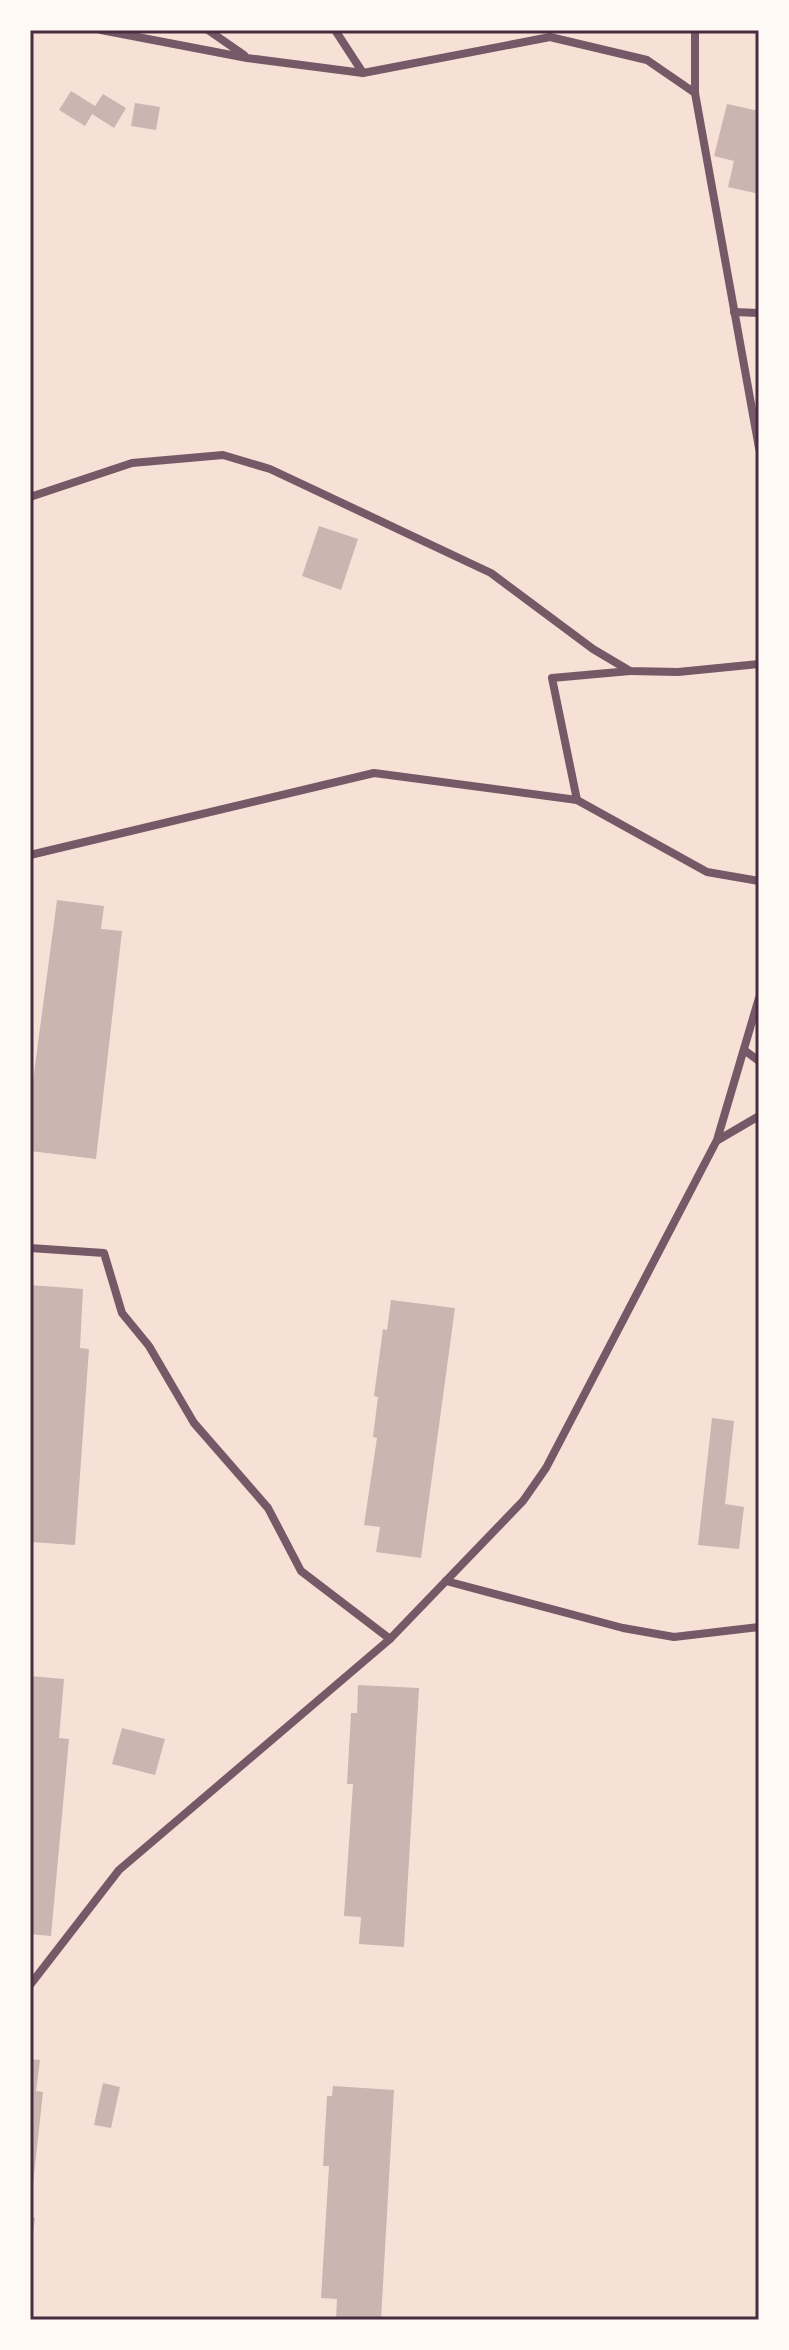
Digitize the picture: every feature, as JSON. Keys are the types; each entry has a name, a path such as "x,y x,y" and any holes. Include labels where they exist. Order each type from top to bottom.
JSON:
{"street":[{"path":"101,30 247,58 363,73 550,37 647,60 695,93"},
{"path":"208,30 247,58"},
{"path":"335,30 363,73"},
{"path":"695,30 695,93 759,448"},
{"path":"734,312 759,313"},
{"path":"30,497 132,463 223,455 270,469 491,573 593,649 630,671"},
{"path":"577,800 552,678 630,671 678,672 759,664"},
{"path":"30,855 374,773 577,800 707,872 759,881"},
{"path":"30,1985 119,1870 390,1639 523,1501 546,1468 717,1140 759,998"},
{"path":"744,1050 759,1061"},
{"path":"717,1140 759,1116"},
{"path":"30,1248 104,1253 122,1313 149,1346 194,1423 268,1508 301,1571 390,1639"},
{"path":"446,1581 623,1628 674,1637 759,1627"}],"building":[{"path":"71,91 95,106 103,94 126,108 114,128 92,114 85,126 59,110"},
{"path":"135,103 160,107 156,130 131,126"},
{"path":"727,104 759,111 759,194 728,187 734,161 714,156"},
{"path":"319,526 358,539 341,590 302,576"},
{"path":"57,900 104,906 101,929 122,931 96,1159 30,1151 30,1103"},
{"path":"30,1285 83,1289 80,1348 89,1349 75,1545 30,1542"},
{"path":"391,1300 455,1308 421,1558 376,1552 380,1527 364,1525 377,1438 373,1437 378,1397 374,1396 383,1329 387,1330"},
{"path":"712,1418 734,1421 725,1504 744,1507 739,1549 698,1545"},
{"path":"30,1676 64,1679 59,1738 69,1739 51,1936 30,1934"},
{"path":"358,1685 419,1688 404,1947 359,1944 361,1917 344,1916 353,1784 347,1784 351,1713 357,1713"},
{"path":"122,1728 165,1739 155,1775 112,1764"},
{"path":"30,2059 40,2060 36,2091 43,2092 32,2193"},
{"path":"103,2083 120,2087 111,2128 94,2125"},
{"path":"333,2086 394,2090 381,2320 336,2320 337,2299 321,2298 329,2166 323,2166 327,2096 332,2096"},
{"path":"30,2217 35,2218 32,2241 30,2241"}]}
